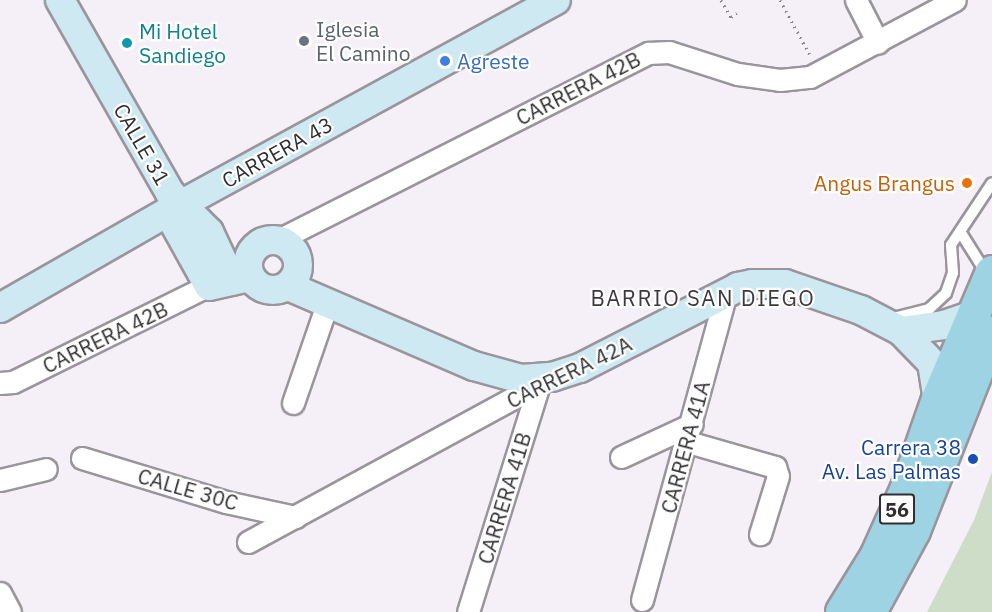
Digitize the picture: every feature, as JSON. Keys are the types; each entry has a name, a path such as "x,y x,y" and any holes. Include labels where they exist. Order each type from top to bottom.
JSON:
{"main road":[{"name":"56","path":"870,612 914,531 984,323 991,275"},
{"name":"56","path":"842,612 876,557 907,488 938,399 984,323"}],"street":[{"name":"CALLE 31","path":"60,0 174,209 234,275"},
{"name":"CARRERA 43","path":"0,308 174,209 556,0"},
{"path":"856,0 878,43"},
{"name":"CARRERA 42B","path":"278,240 648,53 669,52 738,74 780,80 810,77 956,0"},
{"path":"278,240 294,252 292,279 267,290 234,275 259,243 278,240"},
{"name":"CARRERA 42B","path":"0,383 13,382 234,275"},
{"path":"292,279 325,303 474,366 521,379 546,381"},
{"name":"CARRERA 42A","path":"248,542 546,381 580,368 726,293 752,284 785,284 892,326 932,363 938,399"},
{"name":"CARRERA 41A","path":"642,600 690,433 726,293"},
{"path":"293,403 325,303"},
{"name":"CARRERA 42A","path":"892,326 984,323"},
{"name":"CARRERA 41B","path":"468,612 546,381"},
{"path":"621,457 690,433 775,466 778,476 760,534"},
{"name":"CALLE 30C","path":"82,458 226,502 295,516"},
{"path":"0,480 46,469"},
{"path":"0,593 10,612"}],"lane":[{"path":"892,326 929,309 946,293 953,273 951,245 992,183"},
{"path":"961,233 991,275"}],"path":[{"path":"721,0 731,17 737,13"},
{"path":"780,0 807,49"}],"green space":[{"path":"992,472 992,612 927,612 974,520"}],"place":[{"name":"Iglesia El Camino","path":"304,41"},
{"name":"Mi Hotel Sandiego","path":"127,43"},
{"name":"Agreste","path":"445,61"},
{"name":"Angus Brangus","path":"967,183"},
{"name":"Carrera 38 Av. Las Palmas","path":"973,459"}],"district":[{"name":"BARRIO SAN DIEGO","path":"703,298"}]}
